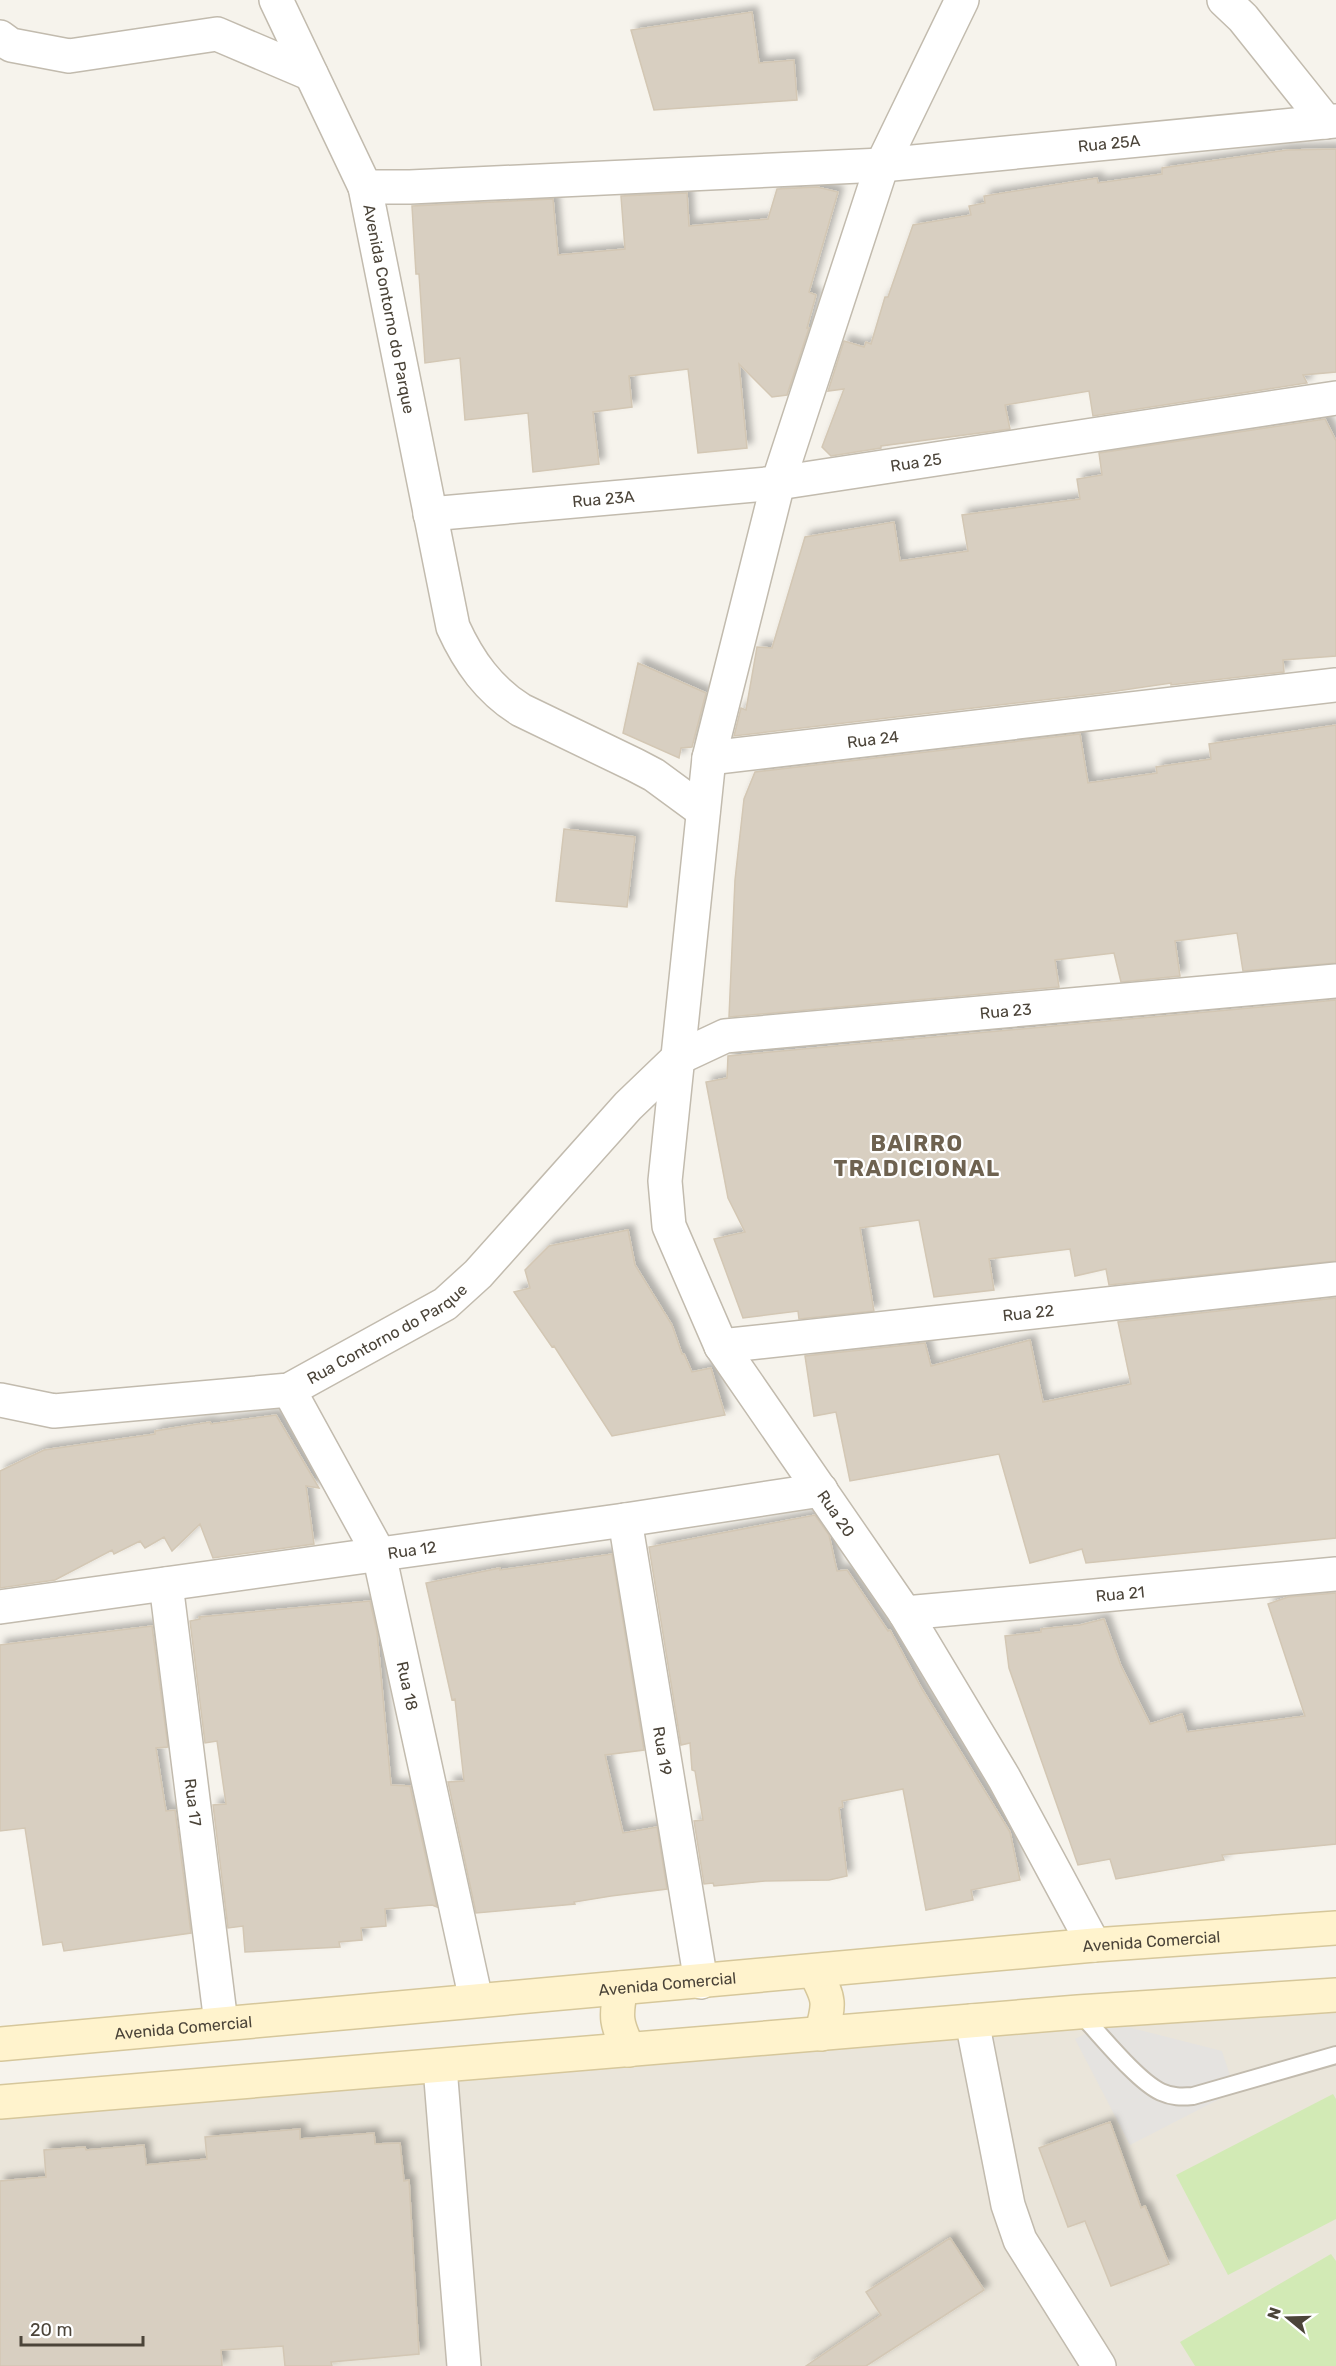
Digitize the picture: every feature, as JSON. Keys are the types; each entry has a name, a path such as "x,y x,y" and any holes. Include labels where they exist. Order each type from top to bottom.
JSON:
{"street":[{"path":"276,0 365,187"},
{"path":"678,1058 709,758 778,483 882,165 962,0"},
{"path":"1224,0 1243,18 1331,122"},
{"path":"0,37 10,45 69,56 217,34 311,74"},
{"name":"Rua 25A","path":"882,165 1331,122"},
{"name":"Avenida Contorno do Parque","path":"703,811 644,770 501,698 465,653 453,627 365,187 410,187 882,165"},
{"name":"Rua 25","path":"778,483 1336,398"},
{"name":"Rua 23A","path":"430,514 778,483"},
{"name":"Rua 24","path":"709,758 1336,685"},
{"name":"Rua 23","path":"678,1058 725,1036 1336,981"},
{"name":"Rua 20","path":"678,1058 666,1182 669,1226 721,1346 905,1613 1004,1778 1094,1945"},
{"name":"Rua Contorno do Parque","path":"0,1400 54,1411 289,1390 445,1304 478,1274 628,1106 678,1058"},
{"name":"Rua 22","path":"721,1346 1336,1279"},
{"name":"Rua 18","path":"289,1390 379,1554 476,2000"},
{"name":"Rua 12","path":"0,1607 625,1521 821,1490"},
{"name":"Rua 19","path":"625,1521 701,1982"},
{"name":"Rua 21","path":"905,1613 1336,1574"},
{"name":"Rua 17","path":"166,1584 222,2023"},
{"name":"Avenida Comercial","path":"0,2044 1094,1945 1336,1928"},
{"path":"815,1972 828,1996 828,2010 822,2034"},
{"path":"621,1988 616,2015 618,2028 629,2050"},
{"path":"0,2102 1078,2012 1336,1995"},
{"path":"972,2021 1008,2205 1020,2240 1099,2366"},
{"path":"440,2067 464,2366"}],"lane":[{"path":"1078,2012 1145,2083 1160,2092 1176,2097 1193,2096 1336,2055"}],"shaded area":[{"path":"1336,1995 1336,2366 0,2366 0,2102"},
{"path":"1108,2022 1222,2051 1235,2091 1130,2145 1075,2039"}],"green space":[{"path":"1333,2094 1336,2099 1336,2219 1228,2275 1176,2175"},
{"path":"1331,2254 1336,2261 1336,2366 1195,2366 1180,2342"}],"building":[{"path":"752,12 759,63 794,60 797,100 654,110 631,30"},
{"path":"1336,149 1336,372 1303,375 1307,383 1093,416 1089,391 1005,405 1010,429 881,446 881,448 831,456 822,447 844,389 828,391 844,341 864,347 866,342 871,344 885,297 888,297 913,225 971,215 969,206 985,203 984,196 1097,178 1098,183 1162,174 1162,168 1287,150"},
{"path":"817,187 838,192 809,292 816,295 807,328 809,328 787,395 772,397 739,364 747,448 698,453 688,369 629,376 632,407 593,412 599,464 533,472 528,413 465,420 460,358 425,363 412,206 553,199 558,255 625,249 621,196 687,193 689,226 768,219 777,189"},
{"path":"1325,419 1336,441 1336,656 1283,660 1284,672 1171,685 1171,683 734,736 741,708 746,710 757,647 772,648 805,537 894,522 900,561 968,551 962,515 1080,499 1077,479 1102,475 1099,453"},
{"path":"638,663 706,693 692,747 681,748 679,758 623,733"},
{"path":"1336,725 1336,963 1243,971 1237,933 1175,941 1180,976 1121,982 1114,953 1055,960 1059,987 729,1017 735,880 744,799 755,772 1080,734 1088,783 1157,773 1156,767 1211,759 1209,744"},
{"path":"564,829 635,837 627,907 556,901"},
{"path":"1336,1000 1336,1261 1109,1285 1106,1269 1075,1276 1070,1249 989,1259 994,1290 934,1297 919,1220 860,1228 874,1311 799,1319 798,1311 743,1318 714,1239 745,1232 728,1198 706,1082 727,1078 728,1056"},
{"path":"628,1230 635,1265 672,1325 682,1354 692,1372 711,1368 725,1415 612,1436 554,1346 552,1347 514,1292 530,1288 525,1270 549,1246"},
{"path":"1336,1298 1336,1538 1086,1563 1082,1549 1030,1563 999,1454 850,1481 836,1412 814,1416 805,1356 925,1343 931,1366 1030,1340 1043,1402 1131,1384 1118,1322"},
{"path":"276,1415 319,1488 306,1486 314,1544 213,1558 200,1524 172,1551 164,1537 145,1548 140,1541 114,1554 112,1550 55,1580 0,1588 0,1471 44,1450 155,1434 155,1431 210,1422 211,1424"},
{"path":"815,1515 829,1535 837,1571 847,1570 888,1631 890,1630 922,1689 1010,1832 1020,1880 971,1890 973,1900 926,1910 903,1789 842,1801 843,1807 839,1808 847,1876 829,1880 765,1881 714,1886 713,1883 704,1884 694,1821 703,1820 695,1771 692,1770 690,1743 681,1745 649,1547"},
{"path":"612,1554 644,1750 605,1755 623,1833 657,1827 667,1889 574,1902 575,1904 476,1913 448,1782 464,1781 455,1699 452,1700 426,1583 500,1568 500,1570"},
{"path":"1336,1593 1336,1844 1222,1855 1224,1860 1116,1879 1110,1859 1078,1865 1009,1668 1005,1636 1041,1632 1041,1629 1080,1625 1104,1619 1121,1666 1150,1724 1182,1714 1187,1732 1305,1716 1268,1604 1288,1597"},
{"path":"370,1601 377,1632 391,1785 410,1786 437,1907 432,1905 385,1909 386,1926 361,1928 362,1940 339,1942 340,1947 245,1952 243,1926 228,1928 213,1805 226,1804 217,1741 205,1743 190,1621 200,1619 199,1617"},
{"path":"152,1626 168,1747 156,1748 166,1811 175,1810 191,1933 64,1951 62,1942 43,1945 25,1828 0,1831 0,1645"},
{"path":"1110,2122 1141,2208 1145,2206 1169,2264 1111,2286 1085,2221 1068,2227 1039,2148"},
{"path":"300,2129 300,2139 374,2133 375,2144 400,2143 404,2181 409,2180 419,2354 331,2362 332,2366 285,2366 283,2346 221,2350 222,2366 0,2366 0,2181 46,2177 44,2150 85,2147 86,2150 144,2145 146,2165 207,2159 205,2137"},
{"path":"950,2238 984,2290 866,2366 806,2366 881,2315 866,2292"}],"district":[{"name":"BAIRRO TRADICIONAL","path":"917,1156"}]}
